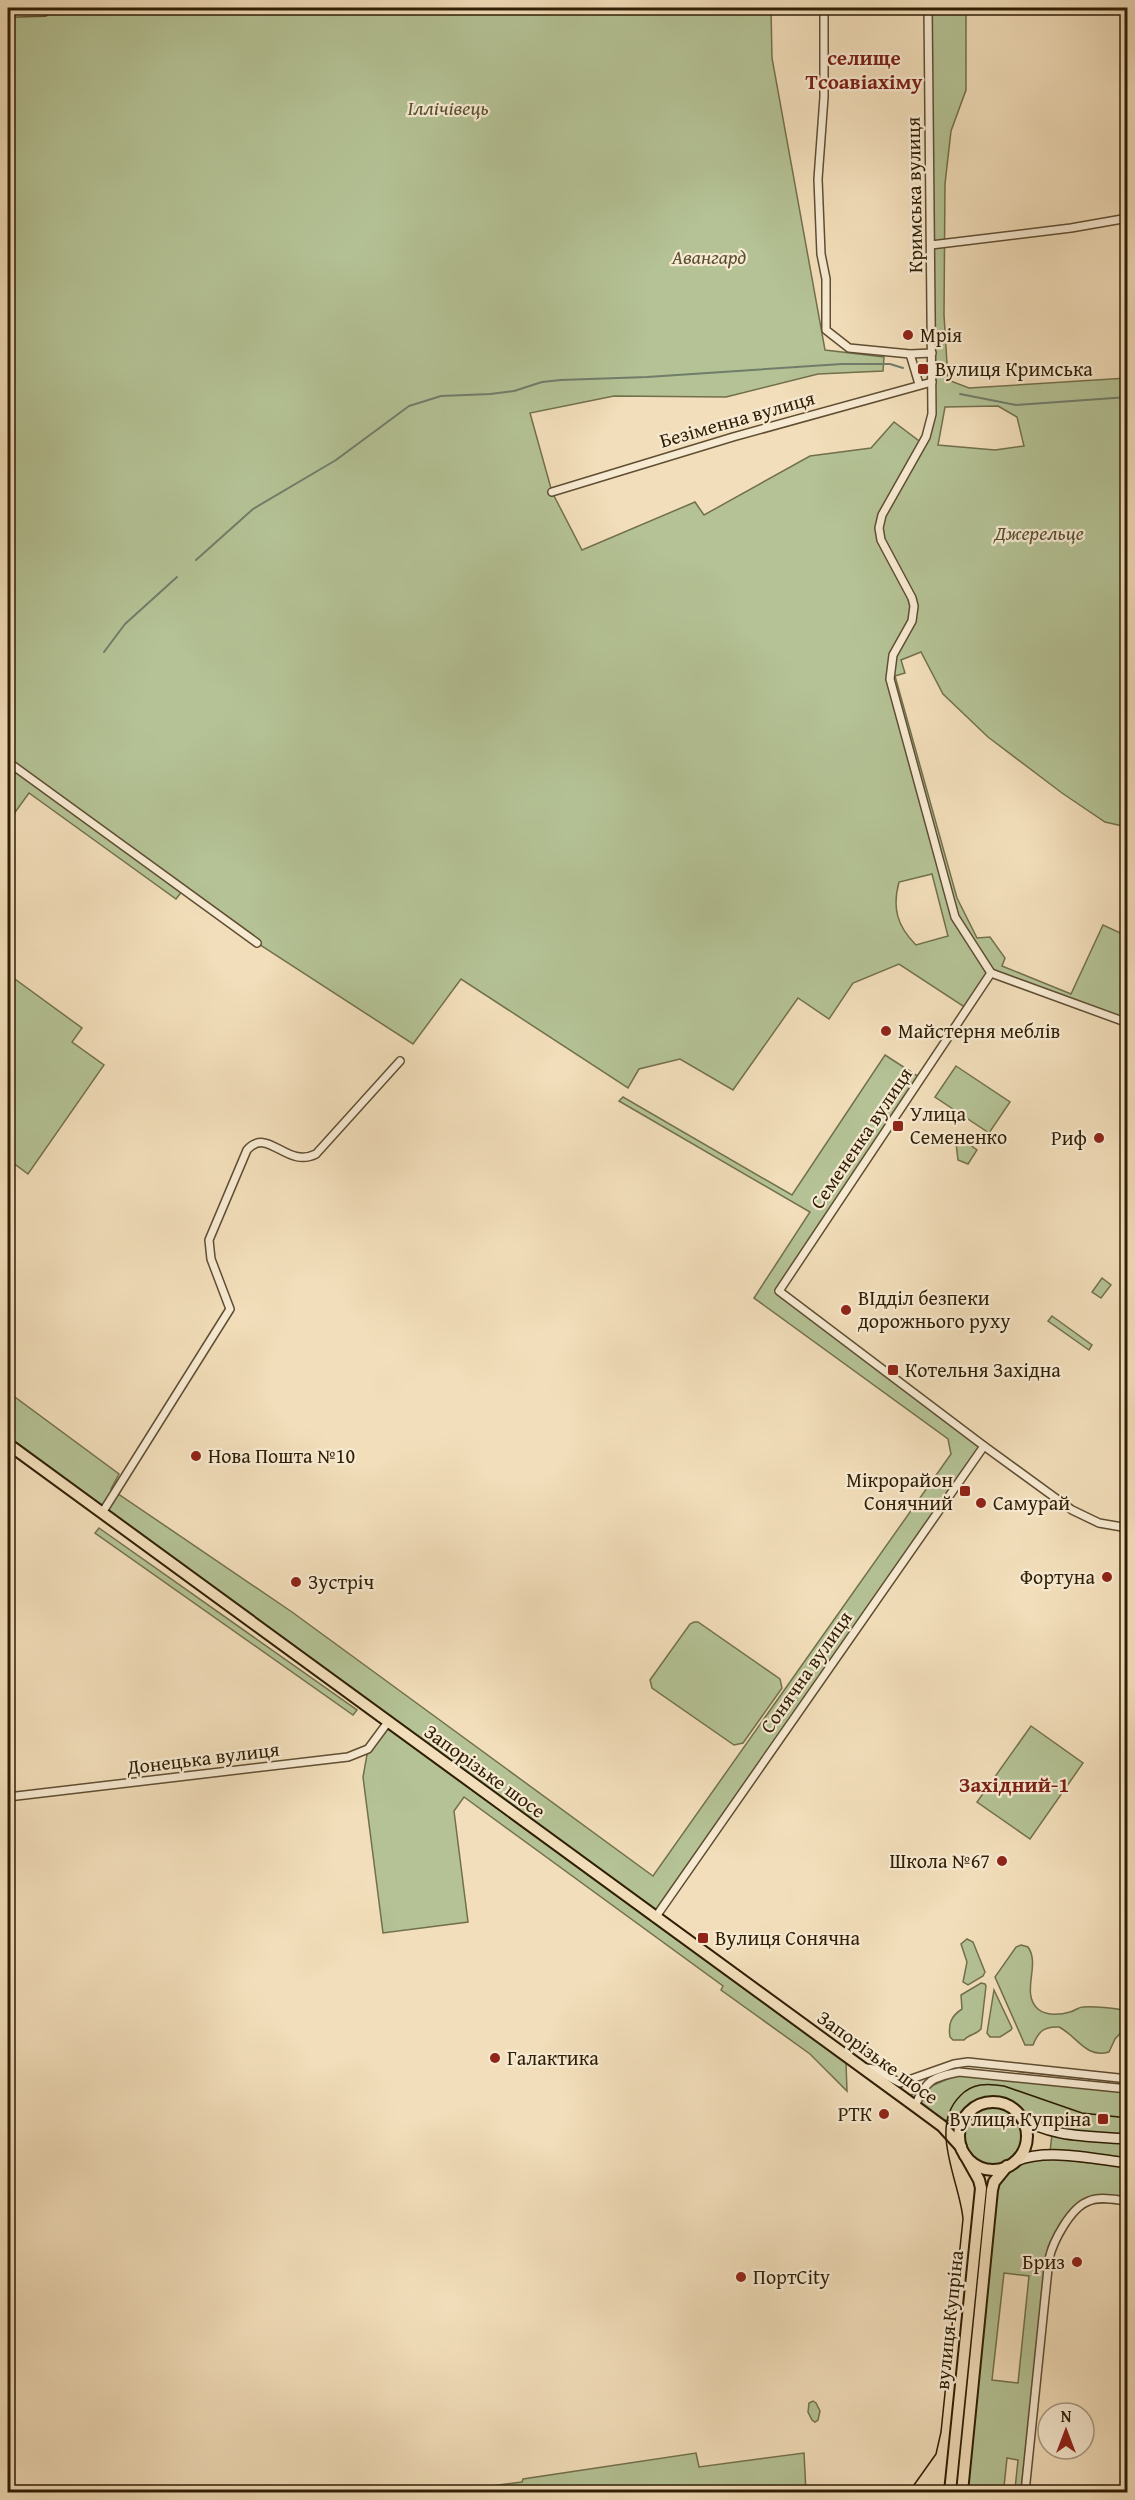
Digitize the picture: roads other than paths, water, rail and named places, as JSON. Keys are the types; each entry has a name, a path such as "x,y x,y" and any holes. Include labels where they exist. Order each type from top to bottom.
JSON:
{"main road":[{"name":"Запорізьке шосе","path":"8,1444 915,2106 942,2126 963,2151"},
{"path":"942,2126 956,2125 975,2107 992,2102 1009,2106 1035,2126 1049,2131 1128,2139"},
{"path":"1012,2163 1024,2150 1027,2139 1026,2128 1021,2117"},
{"path":"964,2118 959,2132 963,2151 973,2163 984,2168 996,2169 1041,2155 1128,2163"},
{"name":"вулиця Купріна","path":"950,2493 981,2188 980,2180 963,2151"},
{"name":"вулиця Купріна","path":"962,2493 992,2190 994,2182 1012,2163"}],"street":[{"path":"8,13 45,12 49,8"},
{"path":"824,8 825,97 818,179 821,254 826,279 826,330 849,348 910,354 932,353"},
{"name":"Кримська вулиця","path":"928,8 932,414 929,429 882,515 879,528 880,540 912,598 914,606 912,621 893,655 890,679 955,917 992,973"},
{"path":"931,245 1071,228 1128,218"},
{"path":"910,354 919,384"},
{"name":"Безіменна вулиця","path":"552,492 733,437 932,382"},
{"path":"8,762 257,943"},
{"path":"992,973 1128,1023"},
{"name":"Семененка вулиця","path":"984,1446 779,1291 992,973"},
{"path":"102,1513 230,1309 211,1259 209,1240 247,1150 252,1144 262,1142 293,1157 304,1158 316,1154 400,1061"},
{"path":"984,1446 1079,1514 1099,1523 1128,1528"},
{"name":"Сонячна вулиця","path":"655,1917 984,1446"},
{"name":"Донецька вулиця","path":"8,1797 348,1757 368,1749 388,1722"},
{"path":"862,2068 874,2068 900,2084 954,2064 968,2062 1128,2079"},
{"path":"915,2106 928,2083 938,2076 959,2072 1128,2090"},
{"path":"1025,2493 1051,2248 1063,2227 1087,2201 1099,2199 1128,2201"}],"waterway":[{"path":"196,560 253,509 336,460 409,406 441,396 514,391 542,382 561,380 647,377 842,364 890,364 903,368"},
{"path":"960,394 1016,405 1128,397"},
{"path":"104,652 125,624 177,577"}],"tram line":[{"path":"909,2492 936,2454 941,2432 963,2219 946,2139 951,2109 965,2092 975,2086 992,2084 1082,2113 1128,2118"}],"place":[{"name":"Мрія","path":"908,335"},
{"name":"Вулиця Кримська","path":"923,369"},
{"name":"Майстерня меблів","path":"886,1031"},
{"name":"Улица Семененко","path":"898,1126"},
{"name":"Риф","path":"1099,1138"},
{"name":"ВІдділ безпеки дорожнього руху","path":"846,1310"},
{"name":"Котельня Західна","path":"893,1370"},
{"name":"Нова Пошта №10","path":"196,1456"},
{"name":"Мікрорайон Сонячний","path":"965,1491"},
{"name":"Самурай","path":"981,1503"},
{"name":"Фортуна","path":"1107,1577"},
{"name":"Зустріч","path":"296,1582"},
{"name":"Школа №67","path":"1002,1861"},
{"name":"Вулиця Сонячна","path":"703,1938"},
{"name":"Галактика","path":"495,2058"},
{"name":"РТК","path":"884,2114"},
{"name":"Вулиця Купріна","path":"1103,2119"},
{"name":"Бриз","path":"1077,2262"},
{"name":"ПортCity","path":"741,2277"}],"district":[{"name":"селище Тсоавiахiму","path":"864,70"},
{"name":"Західний-1","path":"1014,1785"}],"park label":[{"name":"Іллічівець","path":"448,108"},
{"name":"Авангард","path":"709,257"},
{"name":"Джерельце","path":"1039,533"}]}
